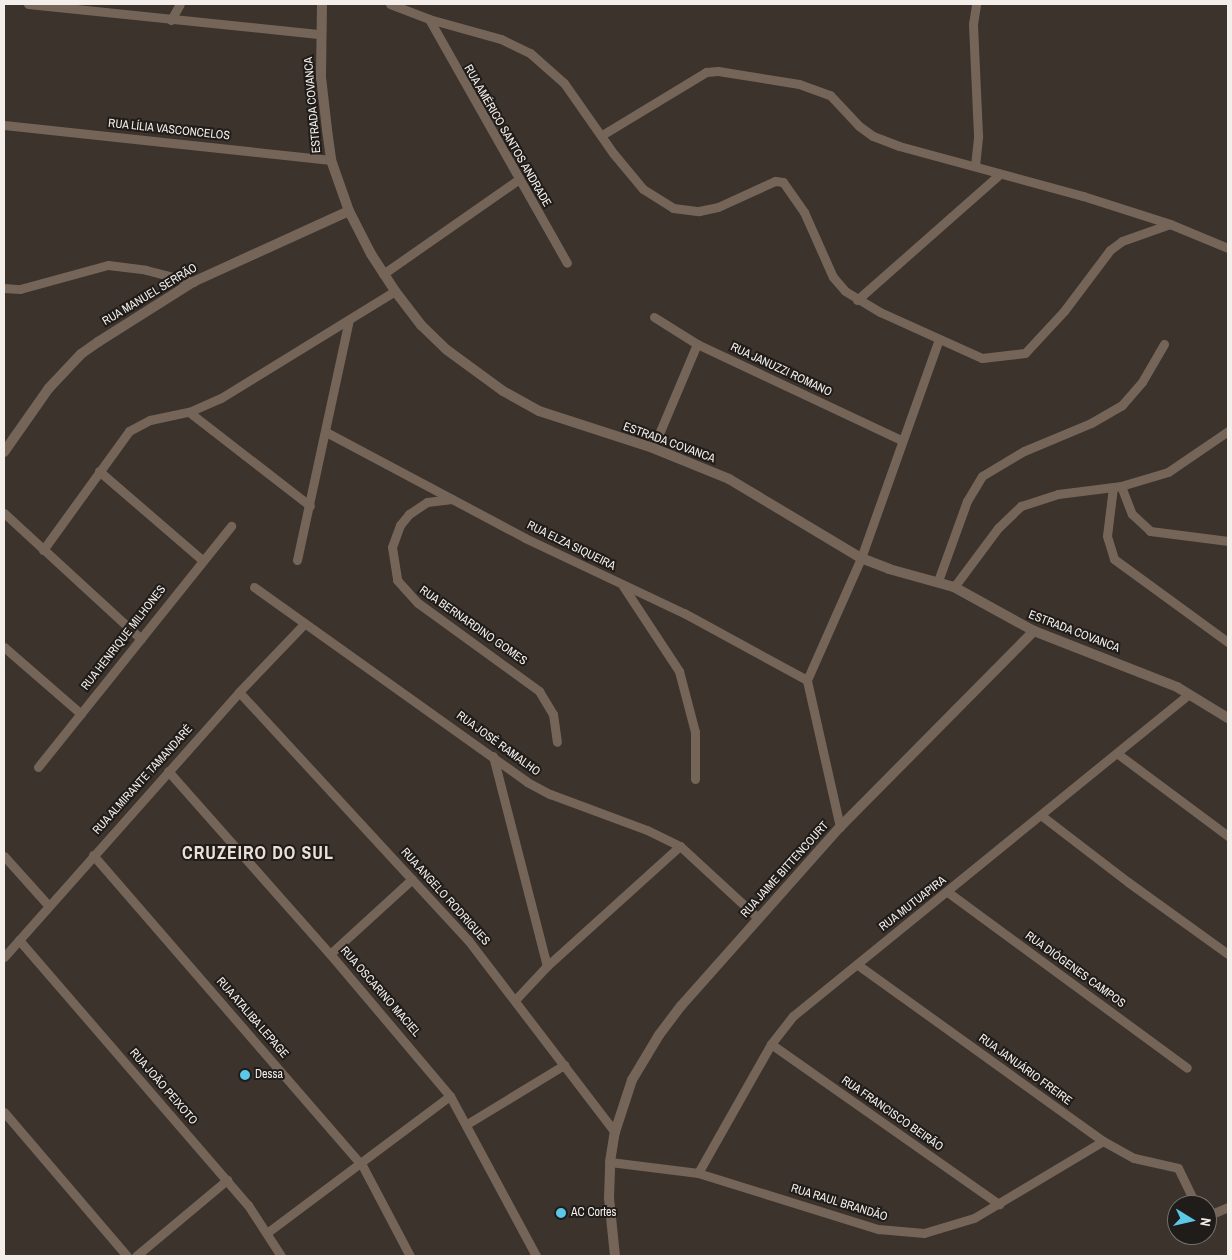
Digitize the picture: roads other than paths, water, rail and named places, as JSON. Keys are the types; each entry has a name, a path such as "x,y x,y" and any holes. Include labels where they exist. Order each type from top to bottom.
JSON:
{"street":[{"path":"28,4 64,6 171,20 320,34"},
{"path":"171,20 180,4"},
{"name":"ESTRADA COVANCA","path":"322,4 320,34 321,77 331,160 349,211 383,274 421,325 447,350 503,391 567,422 653,448 729,479 862,558 889,569 954,587 1034,631 1158,678 1228,718"},
{"path":"390,4 429,20 501,40 530,53 564,83 643,189 673,208 699,211 718,206 775,181 783,182 804,212 833,277 857,300 938,340 982,358 1025,353 1064,311 1110,250 1122,241 1170,224"},
{"path":"975,166 978,136 974,24 976,4"},
{"name":"RUA AMÉRICO SANTOS ANDRADE","path":"429,20 566,263"},
{"path":"602,135 688,80 718,71 820,89 840,103 859,126 873,136 1170,224 1228,248"},
{"name":"RUA LÍLIA VASCONCELOS","path":"4,125 331,160"},
{"path":"857,300 1000,174"},
{"path":"383,274 519,179"},
{"name":"RUA MANUEL SERRÃO","path":"4,452 49,388 81,354 192,282 349,211"},
{"path":"4,288 20,288 108,265 146,270 192,282"},
{"path":"43,550 129,431 160,417 189,412 222,398 395,290"},
{"name":"RUA JANUZZI ROMANO","path":"654,317 697,344 901,440"},
{"path":"297,560 349,320"},
{"path":"840,827 806,680 862,558 901,440 938,340"},
{"path":"653,448 697,344"},
{"path":"938,582 967,501 982,476 1024,451 1091,423 1122,405 1142,382 1164,344"},
{"path":"189,412 310,506"},
{"path":"954,587 998,528 1021,506 1058,494 1117,487 1168,472 1228,431"},
{"name":"RUA ELZA SIQUEIRA","path":"326,432 452,499 621,584 684,613 806,680"},
{"path":"99,471 201,559"},
{"path":"1117,487 1132,514 1150,531 1228,541"},
{"path":"1117,487 1107,536 1114,559 1228,642"},
{"name":"RUA BERNARDINO GOMES","path":"452,499 428,502 409,514 400,525 392,547 397,580 418,604 539,691 553,714 556,742"},
{"path":"4,513 141,639"},
{"name":"RUA HENRIQUE MILHONES","path":"38,766 141,639 201,559 231,526"},
{"path":"621,584 679,671 695,732 695,779"},
{"name":"RUA JOSÉ RAMALHO","path":"254,587 493,756 550,794 647,830 680,846 758,918"},
{"name":"RUA ALMIRANTE TAMANDARÉ","path":"4,957 48,905 239,692 305,623"},
{"name":"RUA JAIME BITTENCOURT","path":"615,1256 609,1198 610,1162 615,1132 632,1080 659,1034 758,918 840,827 1034,631"},
{"path":"4,647 81,714"},
{"name":"RUA ANGELO RODRIGUES","path":"239,692 468,940 516,999 615,1132"},
{"name":"RUA MUTUAPIRA","path":"698,1173 772,1044 793,1016 948,893 1189,694"},
{"path":"1118,754 1228,836"},
{"path":"493,756 547,966"},
{"name":"RUA OSCARINO MACIEL","path":"168,771 330,954 450,1096 467,1124 536,1256"},
{"path":"1042,816 1121,877 1228,954"},
{"path":"516,999 547,966 680,846"},
{"name":"RUA ATALIBA LEPAGE","path":"93,855 362,1164 410,1256"},
{"path":"4,856 48,905"},
{"path":"330,954 412,879"},
{"name":"RUA DIÓGENES CAMPOS","path":"948,893 1187,1068"},
{"name":"RUA JOÃO PEIXOTO","path":"20,940 227,1180 268,1232 281,1256"},
{"name":"RUA JANUÁRIO FREIRE","path":"858,965 1102,1141 1134,1158 1178,1168 1192,1195"},
{"name":"RUA FRANCISCO BEIRÃO","path":"772,1044 998,1204"},
{"path":"467,1124 564,1065"},
{"path":"268,1232 362,1164 450,1096"},
{"path":"4,1112 127,1256"},
{"name":"RUA RAUL BRANDÃO","path":"610,1162 698,1173 902,1234 947,1228 998,1204 1102,1141"},
{"path":"136,1256 227,1180"}],"place":[{"name":"Dessa","path":"245,1075"},
{"name":"AC Cortes","path":"561,1213"}],"district":[{"name":"CRUZEIRO DO SUL","path":"258,853"}]}
